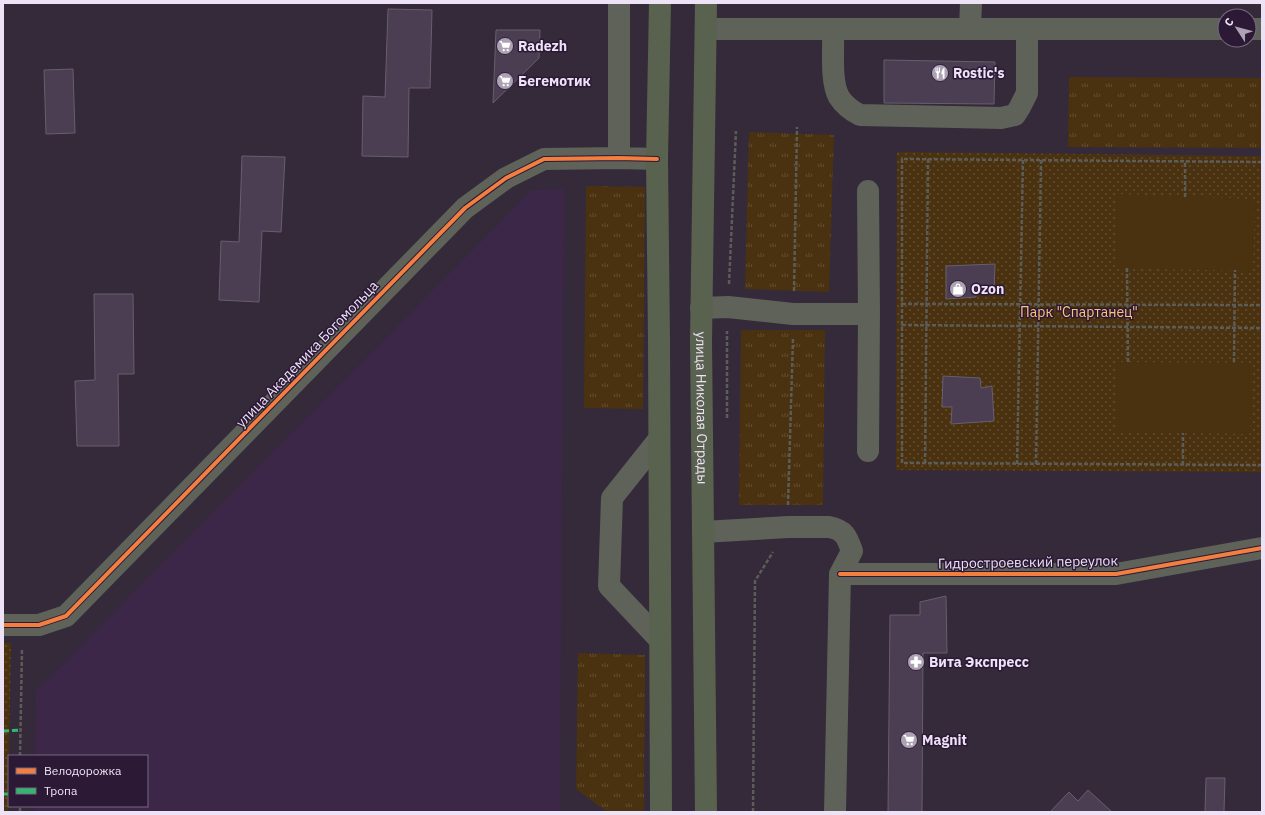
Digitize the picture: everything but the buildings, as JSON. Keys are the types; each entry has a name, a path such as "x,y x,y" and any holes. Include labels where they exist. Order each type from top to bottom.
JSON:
{"main road":[{"path":"660,3 657,159 661,812"},
{"name":"улица Николая Отрады","path":"706,3 701,308 706,812"}],"street":[{"path":"619,3 619,158"},
{"path":"970,28 971,3"},
{"path":"706,29 833,30 970,28 1217,30"},
{"path":"833,30 834,77 839,96 850,109 860,115 1002,118 1015,115 1026,93 1027,29"},
{"name":"улица Академика Богомольца","path":"12,625 39,625 66,616 465,208 506,178 544,159 657,159"},
{"path":"868,191 868,451"},
{"path":"701,308 728,307 793,314 869,314"},
{"path":"659,439 612,498 609,586 660,640"},
{"path":"703,532 788,527 829,527 835,528 846,536 852,551 840,574 835,812"},
{"name":"Гидростроевский переулок","path":"840,574 1116,574 1262,548"}],"path":[{"path":"753,812 755,581 788,527 797,127"},
{"path":"1262,162 902,159 902,463 1262,465"},
{"path":"925,463 928,159"},
{"path":"1017,464 1023,160"},
{"path":"1036,464 1041,160"},
{"path":"1185,161 1185,197"},
{"path":"1127,268 1128,362"},
{"path":"1234,362 1235,270"},
{"path":"902,304 1262,305"},
{"path":"902,325 1262,328"},
{"path":"1183,433 1183,465"},
{"path":"12,625 20,755"}],"shaded area":[{"path":"564,189 560,812 34,812 34,807 148,807 148,755 35,755 36,691 532,190"}],"green space":[{"path":"1069,77 1262,78 1262,148 1068,147"},
{"path":"749,132 834,135 829,292 745,289"},
{"name":"Парк \"Спартанец\"","path":"897,152 1262,156 1262,472 896,470"},
{"path":"586,186 645,187 643,409 584,408"},
{"path":"1117,194 1255,199 1253,271 1116,268"},
{"path":"741,330 825,330 823,505 739,505"},
{"path":"1117,362 1253,363 1250,434 1115,432"},
{"path":"3,643 11,643 8,812 3,812"},
{"path":"578,653 645,655 644,812 607,812 576,789"}],"marked path":[{"path":"3,731 21,730"},
{"path":"3,794 8,794"}],"cycle path":[{"path":"3,625 39,625 66,616 465,208 506,178 544,159 657,159"},
{"path":"840,574 1116,574 1262,548"}],"place":[{"name":"Radezh","path":"505,46"},
{"name":"Rostic's","path":"940,73"},
{"name":"Бегемотик","path":"505,81"},
{"name":"Ozon","path":"958,289"},
{"name":"Вита Экспресс","path":"916,662"},
{"name":"Magnit","path":"909,740"}]}
